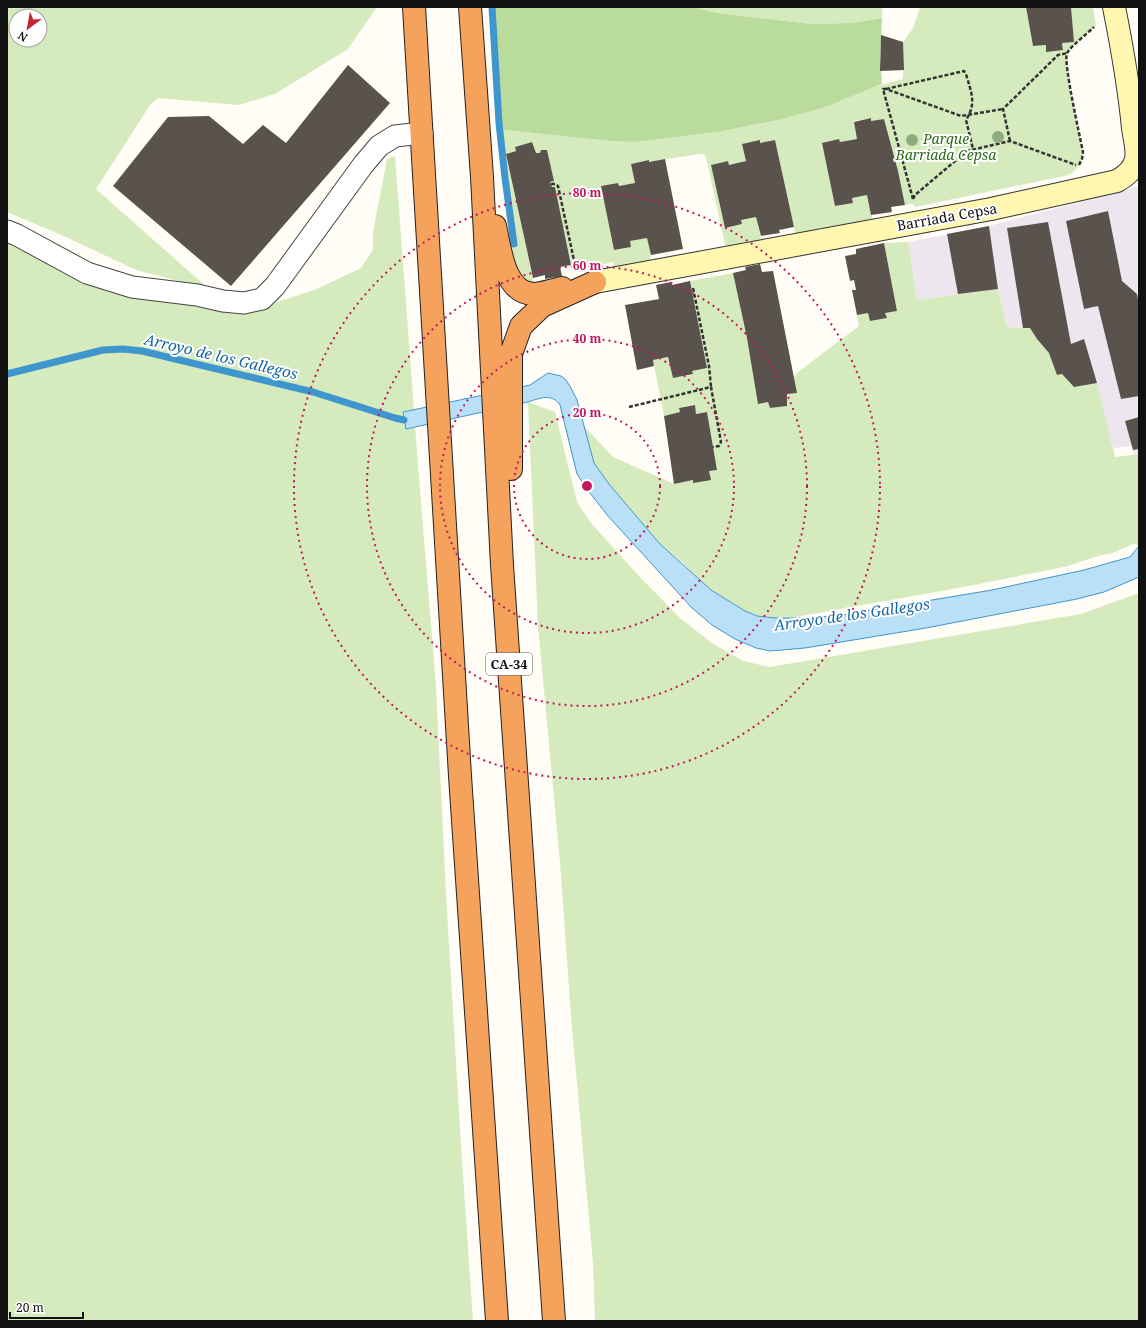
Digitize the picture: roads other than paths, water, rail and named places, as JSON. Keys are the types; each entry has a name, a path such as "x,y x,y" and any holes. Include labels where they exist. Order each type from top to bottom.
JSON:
{"highway":[{"path":"414,7 460,768 497,1321"},
{"name":"CA-34","path":"470,7 482,177 502,565 554,1321"},
{"path":"482,177 495,226 504,270 509,279 524,291 534,294 587,283"},
{"path":"502,565 511,483 511,354 521,326 532,315 542,306 587,283"}],"street":[{"name":"Barriada Cepsa","path":"587,283 764,252 991,209 1117,181 1125,177 1133,166 1137,152 1124,57 1114,7"},
{"path":"7,232 17,235 87,273 132,287 197,295 223,301 244,303 262,299 275,286 358,171 379,146 395,136 422,133"}],"water":[{"path":"548,373 561,376 566,380 577,400 594,463 609,484 659,543 711,590 745,611 757,616 775,618 811,618 842,615 992,590 1084,570 1130,557 1139,546 1139,577 1104,592 1077,599 926,628 805,648 770,651 756,648 735,639 712,625 692,608 608,516 577,474 560,405 557,401 550,398 541,398 406,429 403,412 530,385"}],"waterway":[{"path":"492,7 499,123 514,244"},
{"name":"Arroyo de los Gallegos","path":"7,374 103,350 123,349 142,351 313,392 404,420"}],"park label":[{"name":"Parque Barriada Cepsa","path":"946,148"}]}
